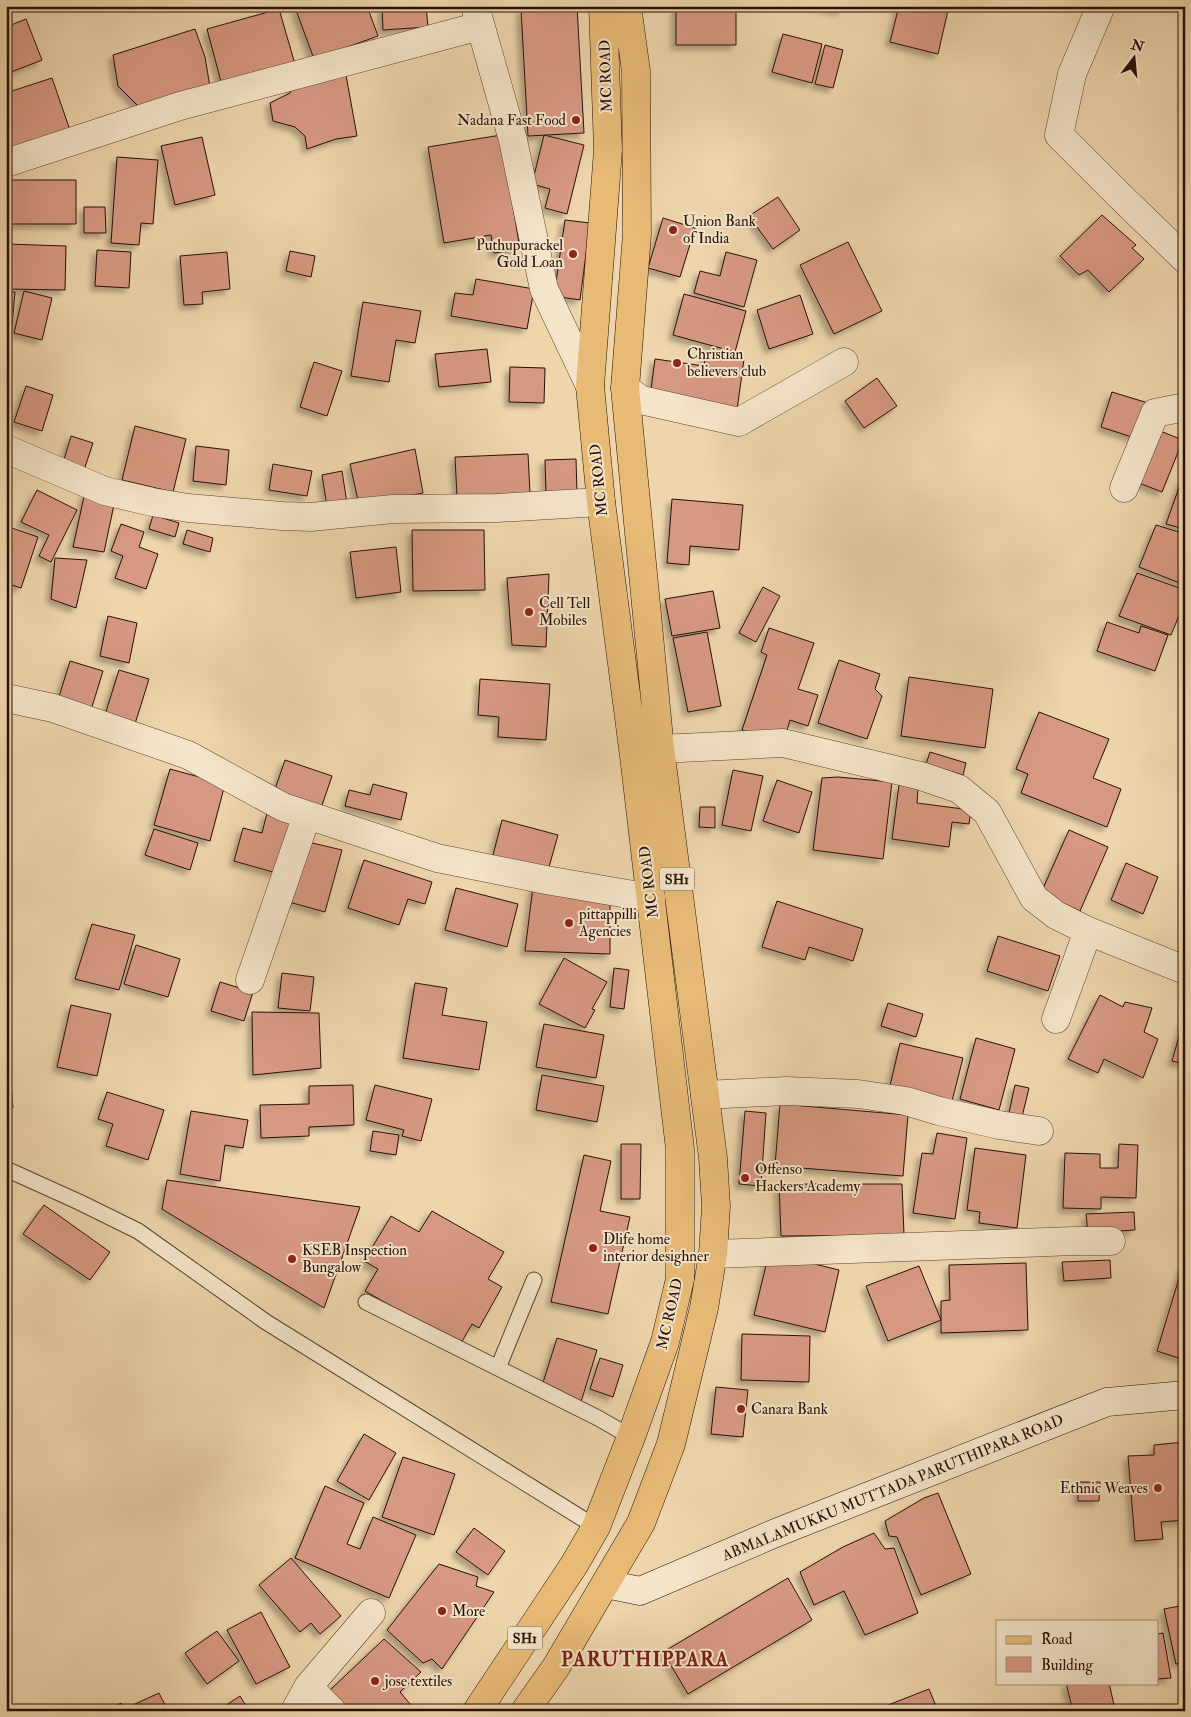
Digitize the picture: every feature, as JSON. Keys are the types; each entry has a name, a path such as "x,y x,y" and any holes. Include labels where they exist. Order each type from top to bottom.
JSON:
{"main road":[{"name":"MC ROAD","path":"477,1711 574,1565 596,1527 665,1342 680,1279 680,1149 634,756 601,502 590,386 608,150 603,6"},
{"name":"MC ROAD","path":"525,1711 556,1667 641,1524 671,1444 704,1308 713,1254 716,1206 713,1158 660,748 625,388 637,234 636,71 626,6"},
{"path":"590,386 625,388"},
{"path":"574,1565 606,1584"}],"street":[{"path":"1100,6 1072,74 1059,134 1185,260"},
{"path":"6,163 180,106 477,16 513,140 544,289 590,386"},
{"path":"625,388 641,400 739,422 844,362"},
{"path":"1124,488 1155,413 1185,407"},
{"path":"6,449 105,491 161,504 273,515 311,517 393,509 498,508 601,502"},
{"path":"6,698 52,708 188,755 283,807 437,858 546,880 651,898"},
{"path":"660,748 783,743 921,776 959,789 987,812 1034,898 1056,915 1088,931 1185,970"},
{"path":"250,980 307,815"},
{"path":"1056,1019 1088,931"},
{"path":"705,1095 786,1091 858,1094 906,1101 999,1125 1039,1131"},
{"path":"713,1254 1065,1241 1111,1241"},
{"name":"ABMALAMUKKU MUTTADA PARUTHIPARA ROAD","path":"606,1584 640,1592 796,1525 1107,1402 1185,1395"},
{"path":"332,1711 302,1699 371,1613"}],"lane":[{"path":"6,1169 138,1231 266,1322 596,1527"},
{"path":"498,1368 534,1280"},
{"path":"366,1302 598,1418 631,1437"}],"building":[{"path":"306,6 367,6 378,36 314,59 296,10"},
{"path":"382,6 426,6 428,27 383,30"},
{"path":"577,6 584,133 528,136 521,9"},
{"path":"676,6 736,6 736,45 676,45"},
{"path":"813,6 843,6 842,11"},
{"path":"899,6 949,6 938,54 890,42"},
{"path":"279,9 295,64 223,89 207,29"},
{"path":"26,19 42,60 6,74 6,27"},
{"path":"195,29 205,57 210,87 139,107 118,86 113,55"},
{"path":"783,34 822,44 812,83 772,72"},
{"path":"825,45 843,50 833,88 815,84"},
{"path":"346,75 357,136 336,139 307,149 305,136 295,127 273,121 270,103 290,93 296,82"},
{"path":"52,78 72,136 6,157 6,93"},
{"path":"501,135 520,249 494,253 491,235 444,243 428,147"},
{"path":"544,135 584,145 567,214 545,208 550,189 532,184"},
{"path":"202,137 215,195 175,205 161,146"},
{"path":"117,157 158,160 153,224 141,223 139,245 111,243"},
{"path":"6,180 76,180 76,224 6,224"},
{"path":"778,197 800,230 773,249 749,216"},
{"path":"84,207 105,207 106,233 84,233"},
{"path":"1102,215 1136,245 1132,248 1144,259 1109,292 1088,270 1079,275 1060,256"},
{"path":"663,218 695,228 680,277 648,268"},
{"path":"565,220 590,223 580,300 554,296"},
{"path":"848,242 882,311 834,334 800,265"},
{"path":"6,244 66,246 65,290 6,289"},
{"path":"97,250 131,252 129,288 95,286"},
{"path":"290,251 315,256 311,277 286,271"},
{"path":"227,252 230,289 202,292 203,304 184,305 180,256"},
{"path":"726,252 757,260 744,307 694,293 700,271 720,276"},
{"path":"476,279 534,289 527,329 451,316 455,293 473,295"},
{"path":"24,291 52,298 42,340 14,333"},
{"path":"6,292 15,292 11,338 6,338"},
{"path":"684,294 746,311 735,352 673,335"},
{"path":"800,295 813,334 769,349 757,310"},
{"path":"363,302 421,311 415,343 396,340 389,382 351,376"},
{"path":"487,349 491,382 439,387 435,354"},
{"path":"706,353 744,359 737,410 650,397 655,359 704,366"},
{"path":"314,362 342,371 327,416 300,407"},
{"path":"510,367 545,368 544,403 509,402"},
{"path":"877,378 897,406 864,428 845,401"},
{"path":"26,386 53,395 42,431 14,422"},
{"path":"1112,392 1148,403 1138,439 1101,427"},
{"path":"135,426 186,439 173,492 122,480"},
{"path":"1155,429 1183,440 1162,492 1134,481"},
{"path":"71,436 93,443 84,470 63,463"},
{"path":"196,446 229,450 226,485 193,481"},
{"path":"415,449 423,493 359,505 350,464"},
{"path":"528,454 530,493 457,496 455,457"},
{"path":"576,459 577,494 546,494 545,460"},
{"path":"273,464 312,471 307,496 269,490"},
{"path":"342,471 347,503 327,506 322,475"},
{"path":"1182,479 1185,480 1185,529 1166,524"},
{"path":"37,490 77,510 51,562 39,556 49,535 21,522"},
{"path":"85,492 115,500 104,552 73,547"},
{"path":"672,499 743,505 739,550 690,546 689,565 667,563"},
{"path":"153,515 179,523 175,537 149,529"},
{"path":"121,524 144,532 139,547 158,554 146,589 115,578 123,556 111,551"},
{"path":"1156,525 1185,534 1185,585 1139,567"},
{"path":"6,526 38,537 21,588 6,583"},
{"path":"187,530 213,538 210,552 183,544"},
{"path":"412,530 484,530 485,590 413,591"},
{"path":"396,547 401,592 356,598 350,552"},
{"path":"55,558 87,560 76,608 51,599"},
{"path":"1137,573 1185,590 1185,601 1171,635 1119,616"},
{"name":"Cell Tell Mobiles","path":"549,574 546,647 512,645 507,578"},
{"path":"763,587 780,596 756,642 739,633"},
{"path":"713,591 720,628 672,636 665,599"},
{"path":"108,616 137,623 129,663 100,656"},
{"path":"1107,622 1139,633 1141,626 1168,635 1155,671 1097,651"},
{"path":"769,628 814,643 798,689 818,695 808,726 790,720 783,743 742,730 767,655 761,652"},
{"path":"707,632 721,706 688,712 673,638"},
{"path":"839,660 880,674 875,689 882,696 867,739 818,723"},
{"path":"70,661 103,671 91,710 58,700"},
{"path":"119,670 149,679 134,727 104,718"},
{"path":"909,677 993,689 985,748 901,736"},
{"path":"480,679 550,684 546,740 498,737 499,717 478,715"},
{"path":"1039,712 1109,739 1093,778 1121,789 1107,827 1021,793 1028,774 1016,769"},
{"path":"930,752 966,763 963,775 926,764"},
{"path":"285,760 332,776 320,811 273,795"},
{"path":"170,769 225,784 210,841 154,825"},
{"path":"733,770 763,776 751,831 722,825"},
{"path":"838,777 892,782 883,859 813,850 822,778"},
{"path":"777,780 812,792 799,833 763,821"},
{"path":"373,784 407,793 401,820 345,806 349,790 370,795"},
{"path":"899,785 918,788 917,803 971,810 969,824 952,822 949,847 892,839"},
{"path":"700,807 715,807 715,828 699,827"},
{"path":"267,813 294,820 280,874 234,861 243,828 262,833"},
{"path":"502,820 558,835 547,874 492,859"},
{"path":"154,829 198,843 190,870 145,855"},
{"path":"1069,830 1108,847 1080,911 1041,893"},
{"path":"308,842 342,850 325,912 289,902"},
{"path":"364,860 432,882 425,904 408,899 399,925 348,908"},
{"path":"1126,863 1158,877 1143,914 1111,900"},
{"name":"pittappilli Agencies","path":"533,887 610,895 610,954 525,951"},
{"path":"456,888 518,904 507,947 445,930"},
{"path":"777,901 863,929 853,961 809,947 805,960 762,947"},
{"path":"92,924 135,935 119,990 75,979"},
{"path":"998,936 1060,956 1048,991 987,971"},
{"path":"136,945 180,959 168,997 124,984"},
{"path":"564,958 607,982 592,1009 595,1010 585,1028 539,1004"},
{"path":"614,968 629,970 624,1009 610,1007"},
{"path":"282,973 314,977 310,1011 278,1008"},
{"path":"220,982 253,992 244,1021 211,1011"},
{"path":"415,983 447,988 442,1015 487,1022 479,1070 403,1058"},
{"path":"1100,995 1123,1007 1125,1002 1152,1008 1144,1032 1158,1039 1143,1078 1104,1059 1098,1073 1068,1059"},
{"path":"888,1003 923,1014 916,1037 881,1026"},
{"path":"71,1005 111,1014 97,1076 57,1067"},
{"path":"252,1012 319,1013 321,1068 253,1075"},
{"path":"1185,1015 1185,1064 1172,1061"},
{"path":"544,1024 604,1035 596,1078 536,1067"},
{"path":"976,1038 1015,1049 999,1110 960,1099"},
{"path":"900,1043 963,1058 951,1105 889,1090"},
{"path":"10,1070 13,1108 6,1109 6,1071"},
{"path":"542,1075 604,1086 597,1122 536,1110"},
{"path":"353,1085 354,1125 309,1127 309,1136 261,1138 260,1105 309,1104 309,1086"},
{"path":"375,1085 432,1099 421,1141 402,1136 404,1130 366,1120"},
{"path":"1015,1085 1029,1088 1020,1125 1007,1122"},
{"path":"107,1092 164,1110 148,1160 106,1146 113,1124 98,1119"},
{"path":"780,1104 908,1115 903,1176 775,1166"},
{"path":"191,1111 248,1120 243,1148 225,1145 220,1181 180,1174"},
{"path":"745,1111 766,1113 761,1186 739,1184"},
{"path":"373,1131 399,1135 396,1155 370,1151"},
{"path":"937,1133 967,1138 955,1219 913,1213 922,1153 933,1154"},
{"path":"621,1144 641,1144 640,1199 621,1199"},
{"path":"1119,1144 1138,1145 1136,1198 1101,1197 1101,1209 1063,1208 1065,1153 1100,1154 1100,1168 1118,1168"},
{"path":"975,1148 1026,1155 1017,1228 979,1223 980,1212 967,1210"},
{"path":"584,1155 611,1161 600,1211 630,1217 608,1314 551,1302"},
{"name":"KSEB Inspection Bungalow","path":"167,1180 360,1207 324,1308 162,1209"},
{"path":"779,1184 902,1184 904,1235 781,1236"},
{"path":"44,1205 110,1252 90,1280 23,1234"},
{"path":"432,1211 504,1252 488,1279 502,1287 479,1328 472,1324 460,1345 365,1291 378,1269 364,1261 391,1216 419,1232"},
{"path":"1134,1212 1135,1230 1088,1233 1086,1214"},
{"path":"769,1253 839,1270 825,1332 754,1315"},
{"path":"1110,1260 1111,1278 1064,1281 1062,1262"},
{"path":"1026,1263 1028,1330 941,1333 941,1301 950,1300 949,1265"},
{"path":"1183,1265 1185,1266 1185,1360 1157,1351"},
{"path":"919,1266 941,1320 888,1341 866,1286"},
{"path":"742,1334 810,1336 809,1382 741,1380"},
{"path":"557,1338 597,1350 581,1402 541,1389"},
{"path":"600,1358 623,1365 613,1397 590,1389"},
{"path":"716,1387 748,1390 743,1437 711,1434"},
{"path":"364,1434 396,1453 369,1500 337,1481"},
{"name":"Ethnic Weaves","path":"1185,1442 1185,1520 1161,1522 1163,1539 1135,1541 1128,1456 1154,1455 1154,1445"},
{"path":"403,1457 455,1474 434,1535 382,1517"},
{"path":"1078,1482 1100,1482 1099,1501 1078,1501"},
{"path":"325,1486 364,1503 347,1544 360,1549 373,1517 416,1535 389,1598 295,1558"},
{"path":"938,1493 971,1574 921,1595 897,1537 889,1536 885,1521 924,1498"},
{"path":"474,1528 505,1551 488,1575 456,1552"},
{"path":"874,1533 885,1549 894,1548 918,1613 865,1635 844,1591 814,1605 800,1572 843,1547"},
{"path":"291,1558 341,1616 320,1634 311,1623 300,1632 259,1585"},
{"name":"More","path":"439,1564 478,1577 476,1586 494,1592 442,1669 432,1659 423,1663 387,1630"},
{"path":"788,1578 812,1620 688,1694 663,1652"},
{"path":"1185,1605 1185,1662 1176,1664 1164,1609"},
{"path":"261,1612 290,1667 256,1684 227,1630"},
{"path":"217,1631 239,1661 207,1684 185,1653"},
{"path":"1163,1633 1171,1678 1158,1679 1158,1634"},
{"name":"jose textiles","path":"384,1639 421,1672 400,1692 415,1710 346,1711 329,1691"},
{"path":"1066,1684 1109,1684 1115,1709 1107,1711 1073,1711"},
{"path":"929,1689 938,1711 873,1711"},
{"path":"159,1693 168,1711 139,1711 135,1704"},
{"path":"240,1696 249,1711 228,1711 225,1706"},
{"path":"121,1703 125,1711 107,1711"}],"place":[{"name":"Nadana Fast Food","path":"576,120"},
{"name":"Union Bank of India","path":"673,230"},
{"name":"Puthupurackel Gold Loan","path":"573,254"},
{"name":"Christian believers club","path":"677,363"},
{"name":"Cell Tell Mobiles","path":"529,612"},
{"name":"pittappilli Agencies","path":"569,923"},
{"name":"Offenso Hackers Academy","path":"745,1178"},
{"name":"Dlife home interior desighner","path":"593,1248"},
{"name":"KSEB Inspection Bungalow","path":"292,1259"},
{"name":"Canara Bank","path":"741,1409"},
{"name":"Ethnic Weaves","path":"1158,1488"},
{"name":"More","path":"442,1611"},
{"name":"jose textiles","path":"375,1681"}],"district":[{"name":"PARUTHIPPARA","path":"645,1659"}]}
